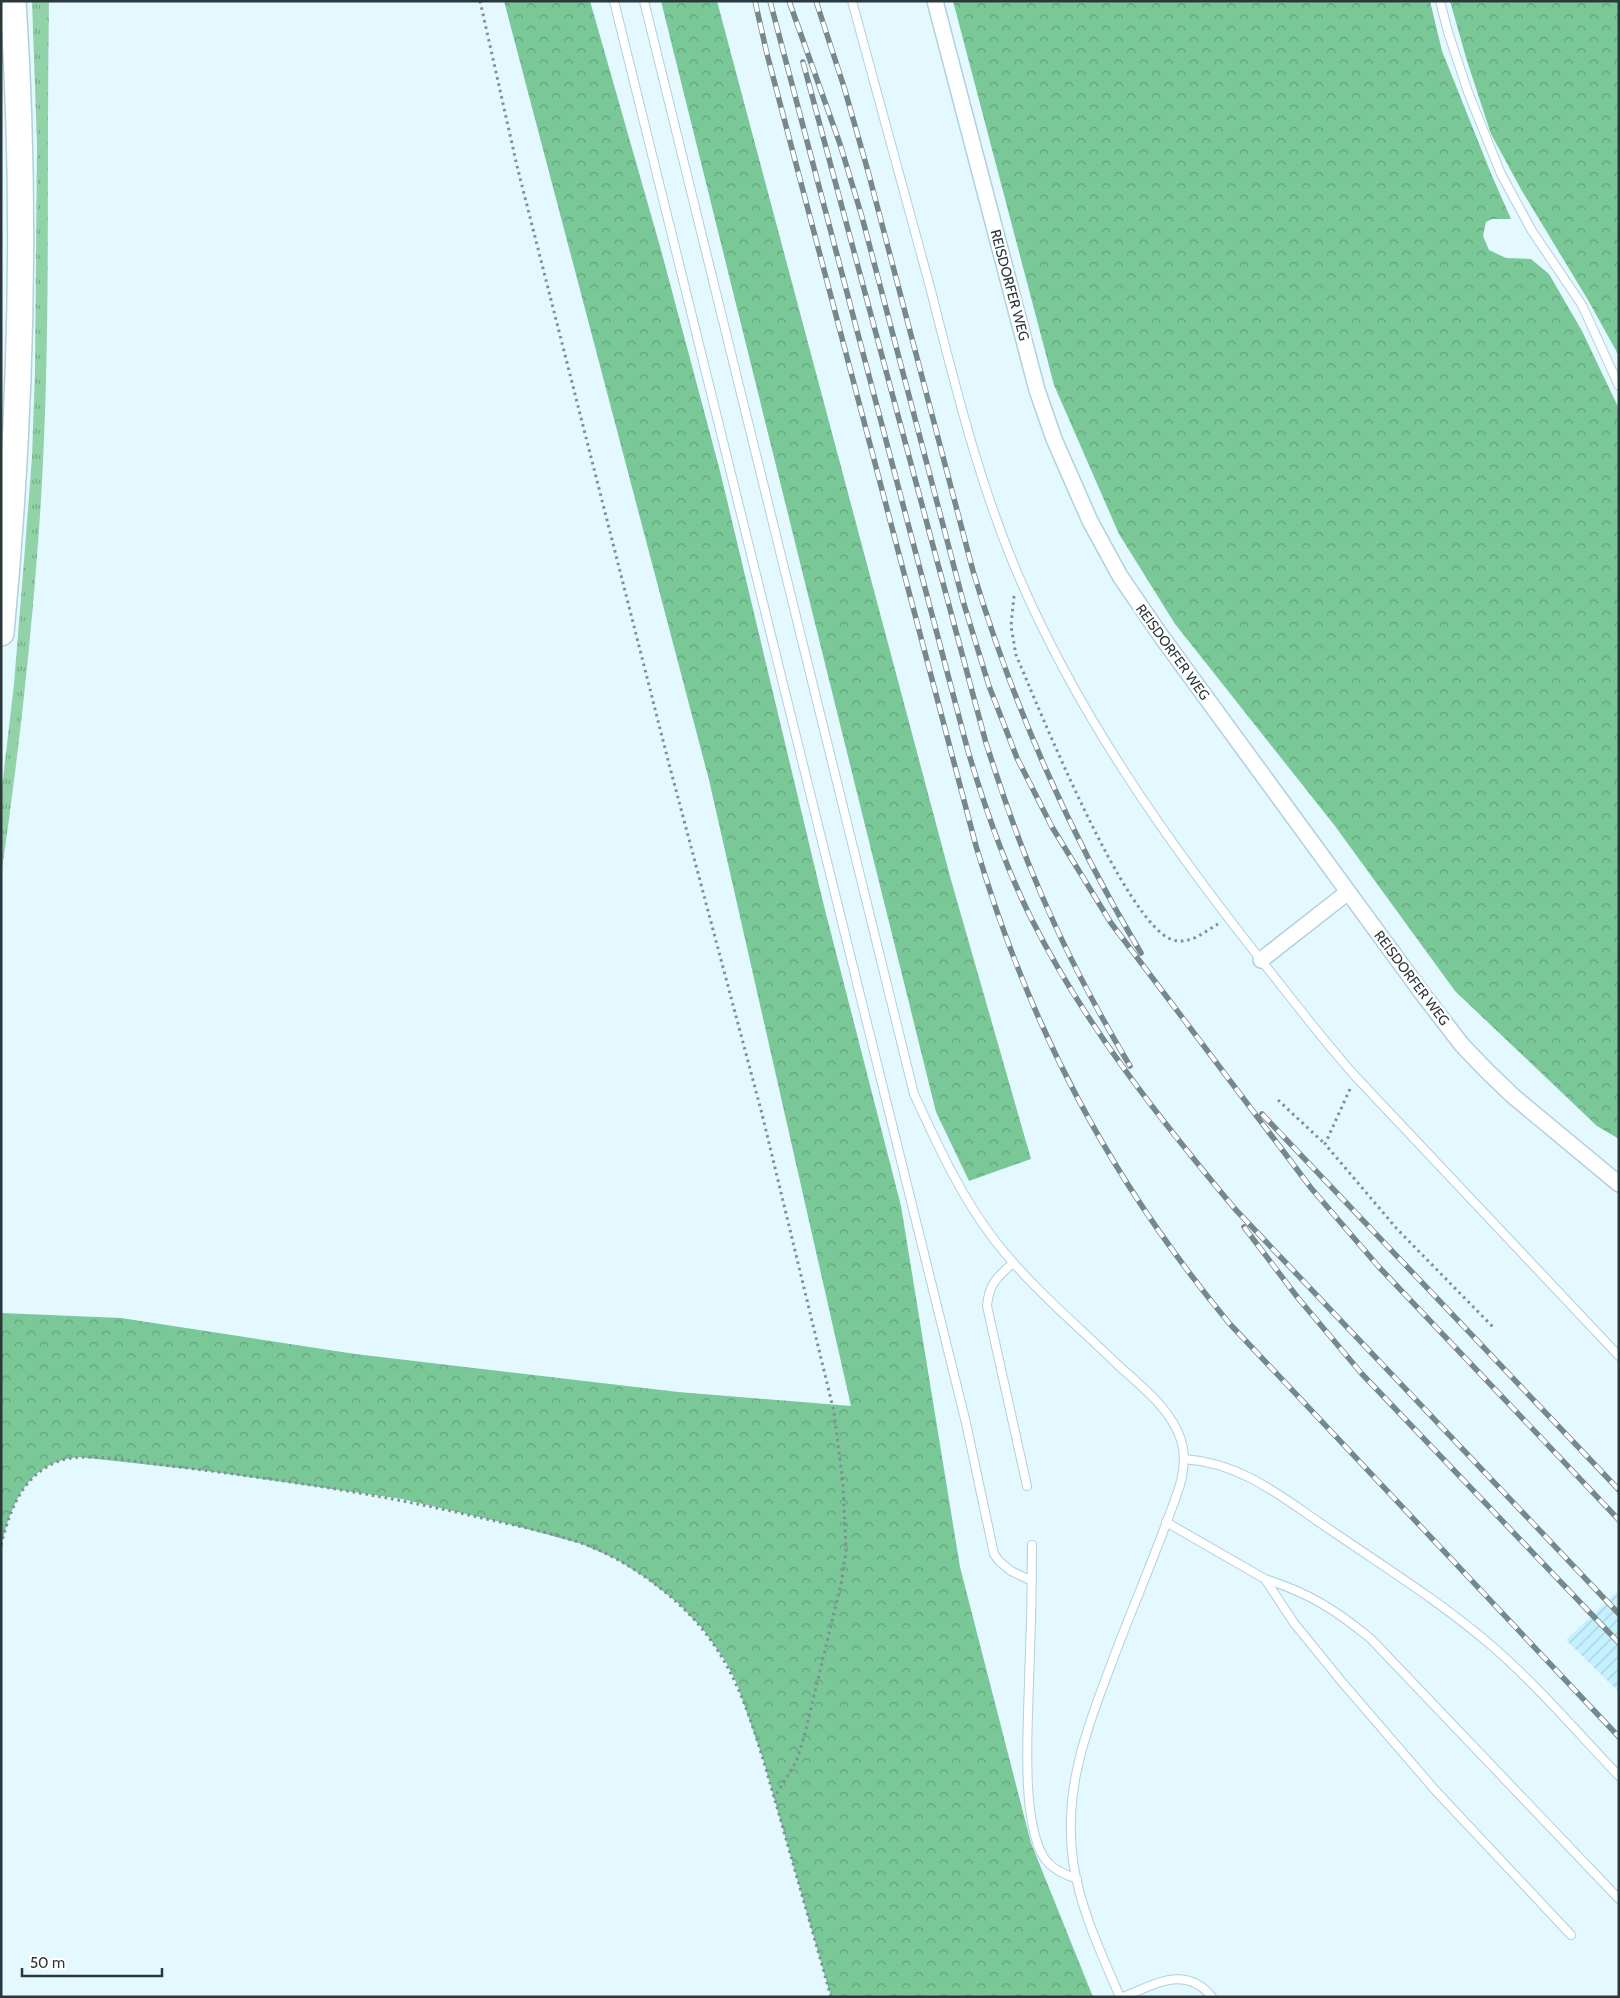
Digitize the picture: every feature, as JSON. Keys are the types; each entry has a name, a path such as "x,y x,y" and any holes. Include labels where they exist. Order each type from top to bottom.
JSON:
{"main road":[{"path":"1,633 14,459 19,322 19,130 13,1"}],"street":[{"name":"REISDORFER WEG","path":"935,1 1037,390 1048,425 1073,485 1105,551 1147,617 1422,993 1474,1058 1513,1096 1619,1184"},
{"path":"1261,960 1348,892"}],"lane":[{"path":"614,1 964,1414 994,1554 1005,1567 1032,1581"},
{"path":"644,1 914,1094 949,1170 963,1195 987,1230 1013,1263 1156,1402 1177,1430 1182,1441 1184,1459 1180,1485 1092,1715 1076,1770 1070,1815 1077,1879 1088,1920 1122,1997 1175,1978 1192,1981 1200,1985 1212,1997"},
{"path":"852,1 970,438 996,517 1018,575 1058,659 1099,732 1138,793 1227,918 1315,1030 1356,1077 1619,1356"},
{"path":"1440,1 1468,92 1501,174 1532,231 1582,305 1619,386"},
{"path":"1013,1263 994,1281 990,1288 987,1306 1027,1486"},
{"path":"1184,1459 1222,1465 1258,1482 1447,1610 1514,1666 1619,1776"},
{"path":"1166,1522 1265,1579 1316,1599 1344,1617 1372,1639 1619,1899"},
{"path":"1032,1545 1027,1753 1032,1818 1039,1848 1046,1860 1055,1869 1077,1879"},
{"path":"1265,1579 1294,1623 1342,1682 1436,1790 1571,1935"}],"path":[{"path":"480,1 519,176 669,764 762,1114 834,1412 844,1493 846,1540 843,1573 803,1742 796,1762 774,1798"},
{"path":"1018,575 1011,626 1016,655 1089,820 1134,900 1156,930 1175,940 1193,939 1227,918"},
{"path":"1325,1144 1356,1077"},
{"path":"1278,1100 1325,1144 1397,1229 1493,1327"},
{"path":"1,1545 12,1507 28,1482 53,1464 68,1458 78,1457 208,1470 385,1496 479,1517 582,1544 616,1559 646,1578 677,1602 712,1641 726,1662 737,1684 757,1739 831,1997"}],"shaded area":[{"path":"1619,1590 1619,1692 1566,1640"}],"green space":[{"path":"32,1 49,1 48,272 45,408 38,543 31,626 18,752 1,876 1,796 14,684 32,457 35,371 37,144"},
{"path":"504,1 590,1 661,250 720,471 824,906 901,1206 960,1567 1031,1843 1093,1997 831,1997 763,1759 737,1684 726,1662 703,1629 677,1602 646,1578 616,1559 582,1544 505,1523 402,1499 207,1471 78,1457 61,1460 46,1467 25,1487 11,1514 1,1545 1,1313 121,1318 355,1354 678,1392 851,1406 709,780"},
{"path":"661,1 717,1 951,880 1031,1159 969,1181 936,1112"},
{"path":"953,1 1430,1 1442,51 1511,219 1492,219 1486,222 1483,236 1489,250 1506,258 1531,259 1549,274 1582,331 1619,409 1619,1139 1597,1126 1455,991 1335,826 1175,624 1119,534 1054,385"},
{"path":"1450,1 1619,1 1619,356 1588,300 1522,191 1491,134"}],"railway":[{"path":"755,1 767,54 976,846 997,912 1021,976 1077,1098 1110,1156 1146,1213 1229,1323 1619,1737"},
{"path":"770,1 968,751 996,836 1031,918 1075,995 1124,1069 1235,1209 1619,1614"},
{"path":"789,1 840,144 862,217 963,601 989,686 1017,758 1052,827 1111,923 1311,1188 1378,1266 1619,1520"},
{"path":"816,1 844,87 869,175 973,571 989,621 1006,670 1045,767 1090,862 1141,953"},
{"path":"803,62 991,759 1019,840 1042,897 1090,995 1130,1066"},
{"path":"1262,1114 1619,1490"},
{"path":"1244,1227 1298,1298 1362,1374 1619,1643"}]}
